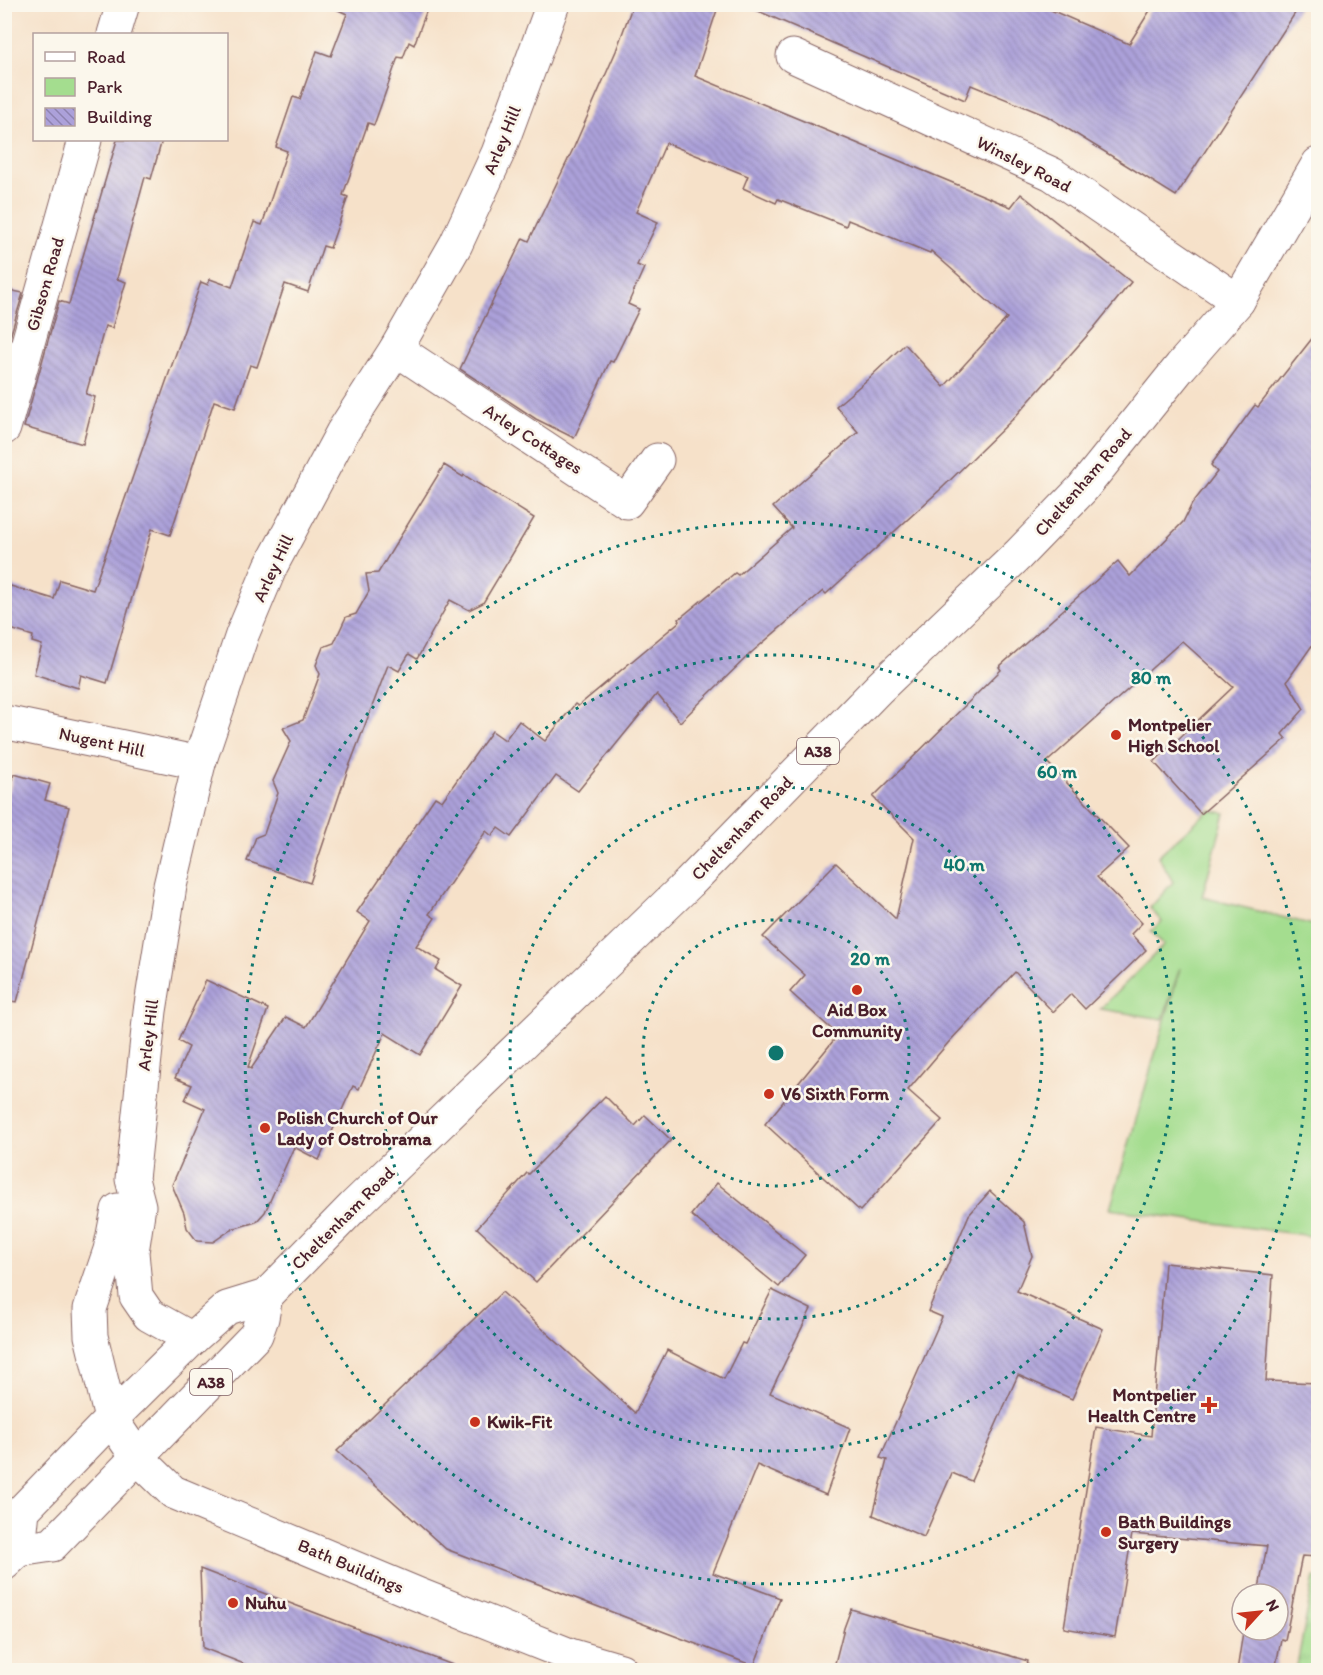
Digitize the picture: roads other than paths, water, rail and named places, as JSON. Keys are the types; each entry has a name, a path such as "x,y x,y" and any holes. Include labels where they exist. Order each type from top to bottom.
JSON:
{"street":[{"path":"114,33 123,4"},
{"name":"Arley Hill","path":"192,1339 149,1315 136,1296 132,1252 139,1206 132,1179 150,1011 170,886 199,763 242,635 271,566 342,433 396,349 456,244 498,153 553,4"},
{"name":"Winsley Road","path":"793,56 1052,174 1238,301"},
{"name":"Gibson Road","path":"4,428 85,141"},
{"name":"Cheltenham Road","path":"11,1557 23,1510 111,1419 192,1339 227,1308 267,1296 353,1207 689,883 879,688 1018,555 1082,489 1181,366 1238,301 1318,164"},
{"name":"Arley Cottages","path":"396,349 627,502 657,460"},
{"name":"Nugent Hill","path":"4,722 199,763"},
{"name":"Arley Hill","path":"111,1419 92,1336 90,1310 110,1250 120,1198 132,1179"},
{"name":"Cheltenham Road","path":"11,1557 52,1545 256,1335 267,1296"},
{"name":"Bath Buildings","path":"111,1419 137,1457 173,1492 417,1594 570,1655 621,1671"}],"place":[{"name":"Montpelier High School","path":"1116,735"},
{"name":"Aid Box Community","path":"857,990"},
{"name":"V6 Sixth Form","path":"769,1094"},
{"name":"Polish Church of Our Lady of Ostrobrama","path":"265,1128"},
{"name":"Montpelier Health Centre","path":"1209,1405"},
{"name":"Kwik-Fit","path":"475,1422"},
{"name":"Bath Buildings Surgery","path":"1106,1532"},
{"name":"Nuhu","path":"233,1603"}]}
